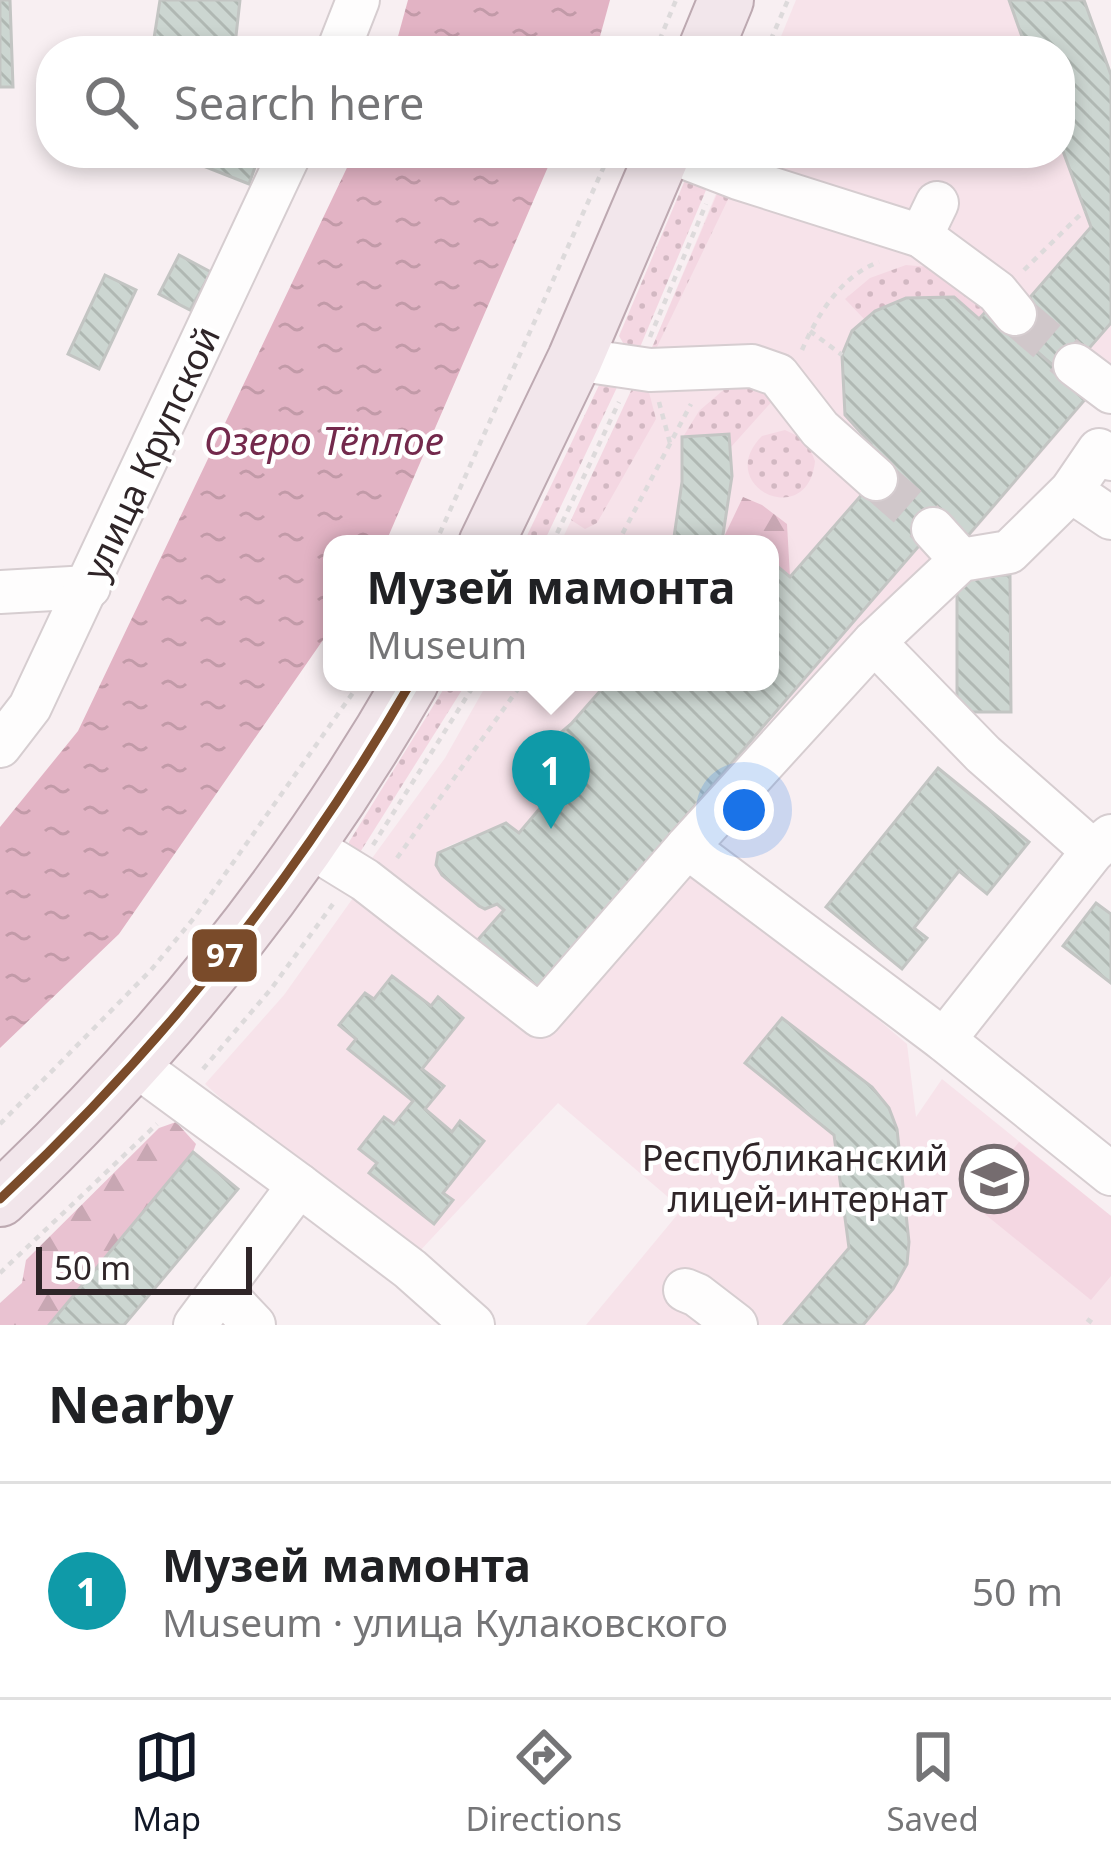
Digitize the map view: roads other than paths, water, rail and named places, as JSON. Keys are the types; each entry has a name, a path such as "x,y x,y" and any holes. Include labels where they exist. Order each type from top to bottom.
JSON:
{"main road":[{"path":"711,36 726,0"},
{"path":"490,535 574,359 657,168"},
{"path":"0,1199 133,1063 224,957 308,845 404,691"}],"street":[{"path":"344,36 358,0"},
{"name":"улица Крупской","path":"0,746 31,707 283,168"},
{"path":"712,168 738,178 929,220 1015,314"},
{"path":"574,359 650,370 752,365 778,374 820,429 876,478"},
{"path":"1075,365 1111,392"},
{"path":"308,845 360,876 541,1016 874,642 947,544 1009,552 1071,491 1107,447"},
{"path":"1071,491 1111,518"},
{"path":"0,592 89,587"},
{"path":"874,642 983,754 1102,843 944,1040"},
{"path":"687,847 944,1040 1111,1174"},
{"path":"133,1063 410,1269 472,1325"},
{"path":"195,1325 298,1185"},
{"path":"221,1290 254,1325"},
{"path":"685,1290 736,1325"}],"water":[{"path":"408,0 610,0 600,36 398,36"},
{"name":"Озеро Тёплое","path":"347,168 548,168 389,535 323,535 323,640 119,934 0,1048 0,827 78,731"}],"tunnel":[{"path":"1015,314 1075,365"},
{"path":"876,479 933,529"}],"place":[{"name":"Музей мамонта","path":"551,829"},
{"name":"Республиканский лицей-интернат","path":"994,1179"}]}
